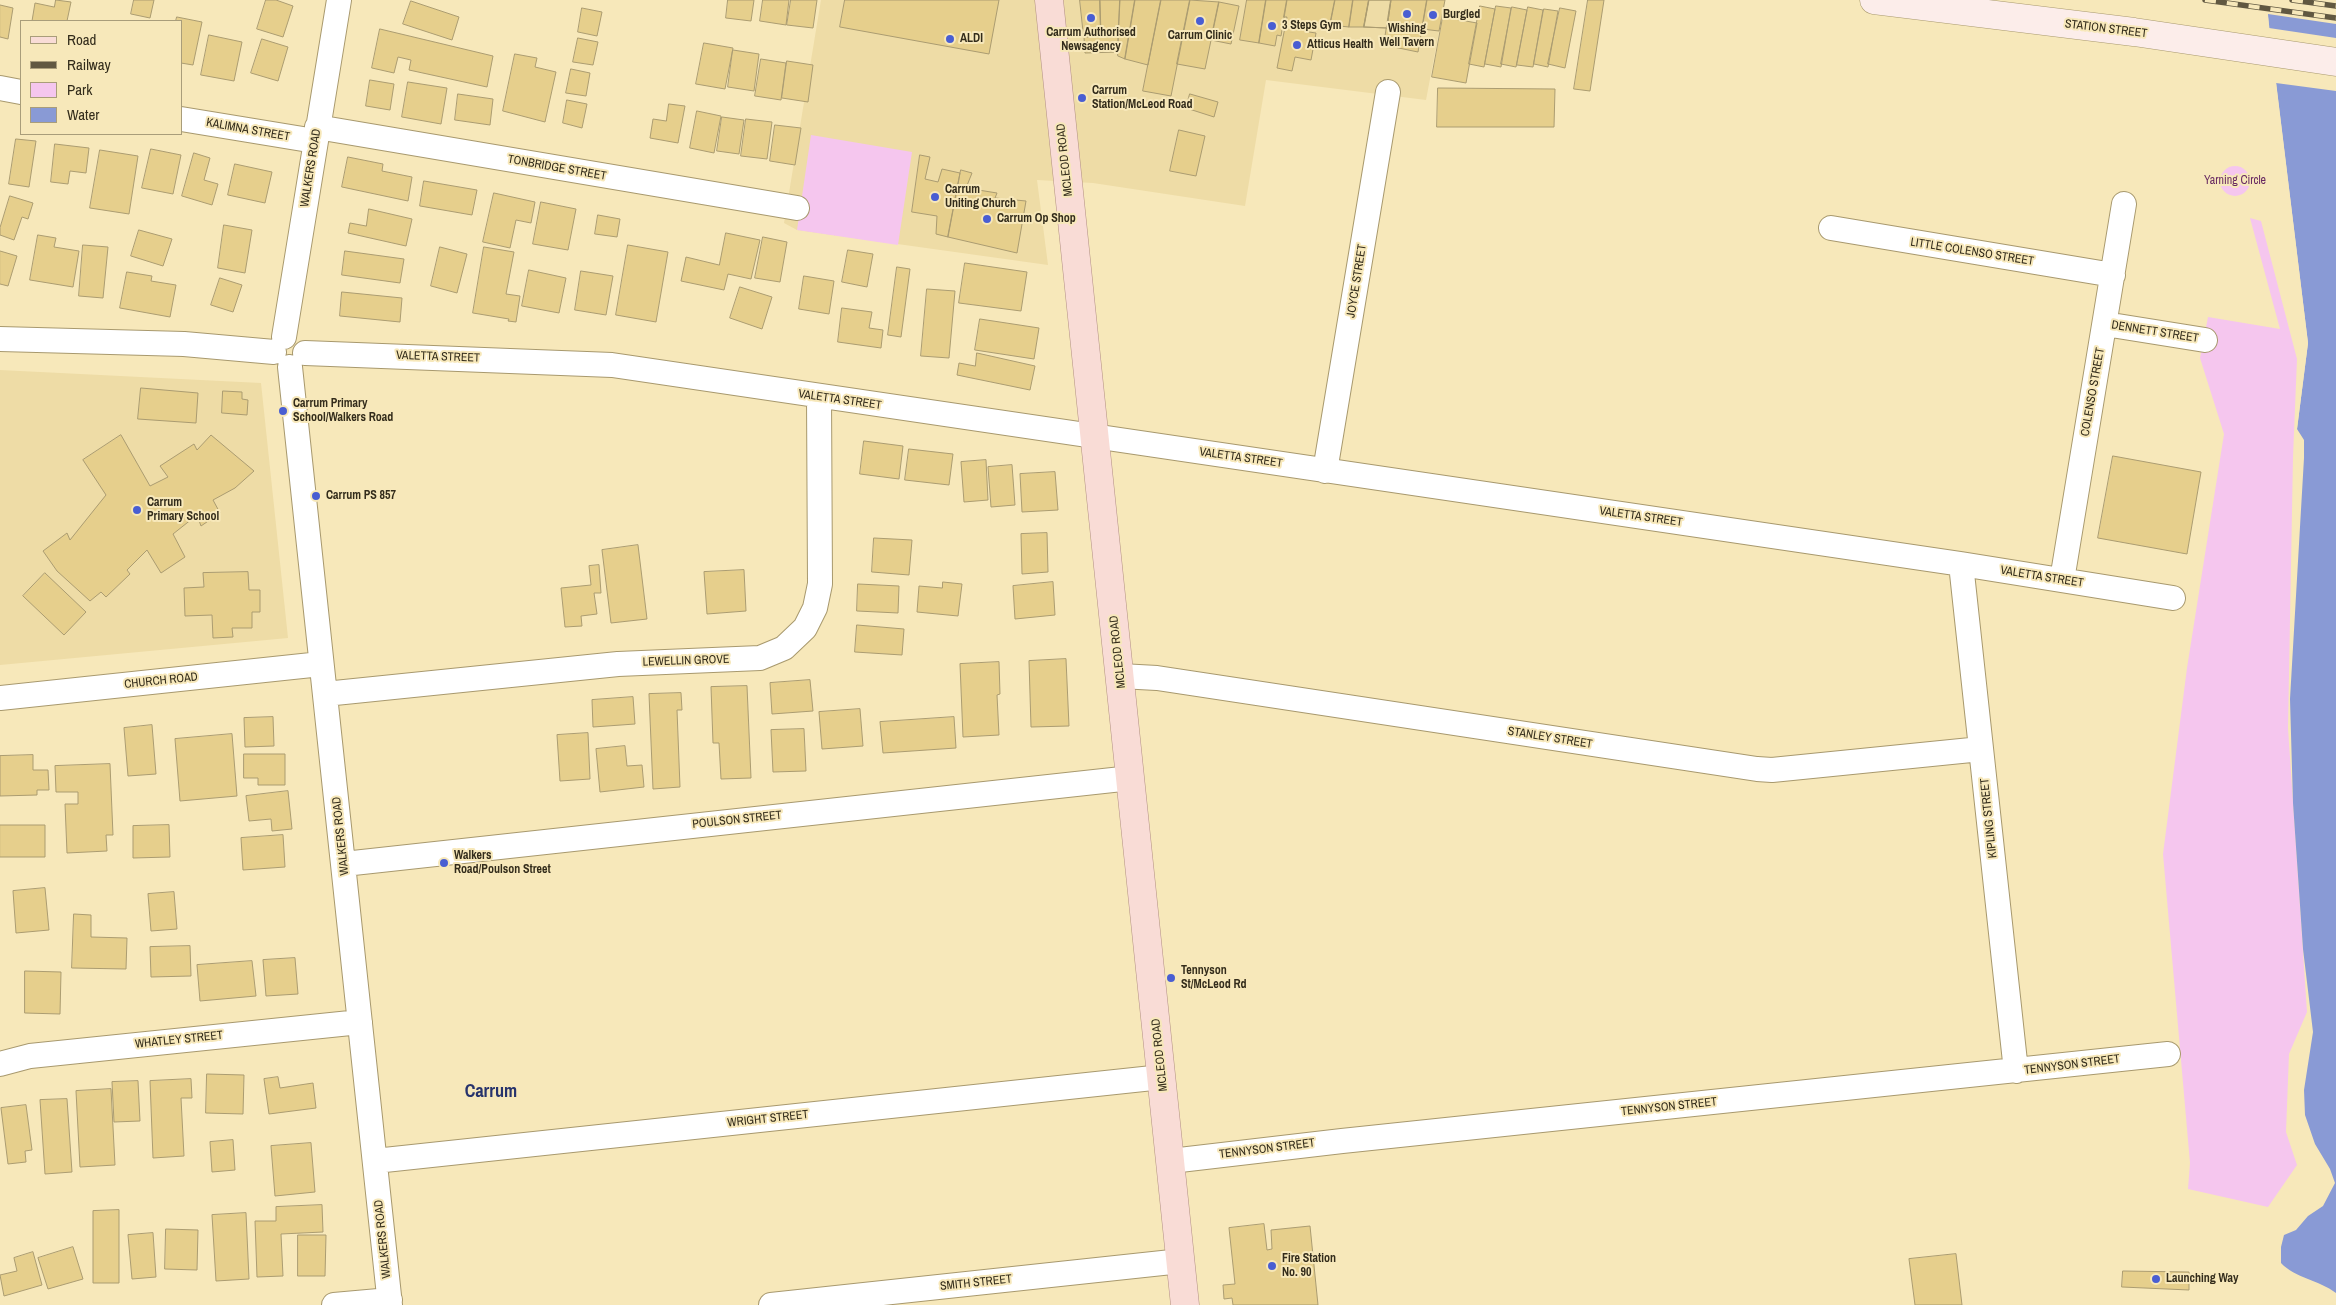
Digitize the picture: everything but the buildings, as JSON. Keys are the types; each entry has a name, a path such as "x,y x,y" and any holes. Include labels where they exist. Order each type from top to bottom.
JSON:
{"main road":[{"name":"MCLEOD ROAD","path":"1049,0 1185,1305"}],"street":[{"name":"WALKERS ROAD","path":"339,0 316,134 288,352 390,1302"},
{"name":"STATION STREET","path":"1874,0 2217,44 2336,62"},
{"path":"0,88 20,92"},
{"name":"JOYCE STREET","path":"1325,471 1388,92"},
{"name":"KALIMNA STREET","path":"182,119 316,134"},
{"name":"TONBRIDGE STREET","path":"316,134 797,208"},
{"name":"COLENSO STREET","path":"2062,580 2124,204"},
{"name":"LITTLE COLENSO STREET","path":"1831,228 2113,275"},
{"name":"DENNETT STREET","path":"2105,324 2205,340"},
{"name":"VALETTA STREET","path":"0,339 184,344 288,352 594,363 1962,564 2173,598"},
{"name":"LEWELLIN GROVE","path":"325,694 618,664 760,658 784,648 805,628 815,608 820,584 819,397"},
{"name":"KIPLING STREET","path":"1962,564 2016,1071"},
{"name":"CHURCH ROAD","path":"0,698 321,664"},
{"name":"STANLEY STREET","path":"1120,676 1158,678 1757,769 1772,770 1981,749"},
{"name":"POULSON STREET","path":"344,864 1131,778"},
{"name":"WHATLEY STREET","path":"0,1064 30,1056 360,1022"},
{"name":"TENNYSON STREET","path":"1171,1161 1342,1141 2168,1054"},
{"name":"WRIGHT STREET","path":"375,1161 1162,1077"},
{"name":"SMITH STREET","path":"771,1305 1181,1261"},
{"path":"334,1305 390,1302"}],"shaded area":[{"path":"821,0 1445,0 1426,100 1266,80 1245,206 1093,183 1037,180 1048,265 797,230 784,223"},
{"name":"Carrum Primary School","path":"0,370 261,383 288,638 0,665"}],"green space":[{"path":"811,135 912,152 898,245 797,230"},
{"name":"Yarning Circle","path":"2235,166 2241,167 2249,175 2249,187 2241,195 2235,196 2229,195 2221,187 2220,181 2221,175 2229,167"},
{"path":"2250,218 2261,221 2297,359 2293,457 2288,728 2307,1012 2289,1054 2286,1132 2297,1165 2268,1207 2188,1189 2190,1163 2163,854 2187,668 2224,434 2200,358 2208,317 2280,329"}],"water":[{"path":"2266,0 2336,0 2336,1293 2300,1276 2281,1263 2281,1247 2284,1235 2296,1230 2308,1216 2323,1206 2335,1183 2330,1169 2315,1144 2305,1115 2304,1090 2313,1032 2303,949 2293,803 2290,699 2304,458 2304,440 2297,429 2308,343"}],"pier":[{"path":"2263,0 2336,0 2336,24 2268,14 2269,28 2336,38 2336,91 2276,83 2308,343 2297,429 2297,402 2305,343"}],"railway":[{"path":"2205,0 2336,18"},
{"path":"2292,0 2336,6"}],"place":[{"name":"Wishing Well Tavern","path":"1407,14"},
{"name":"Burgled","path":"1433,15"},
{"name":"Carrum Authorised Newsagency","path":"1091,18"},
{"name":"Carrum Clinic","path":"1200,21"},
{"name":"3 Steps Gym","path":"1272,26"},
{"name":"ALDI","path":"950,39"},
{"name":"Atticus Health","path":"1297,45"},
{"name":"Carrum Station/McLeod Road","path":"1082,98"},
{"name":"Carrum Uniting Church","path":"935,197"},
{"name":"Carrum Op Shop","path":"987,219"},
{"name":"Carrum Primary School/Walkers Road","path":"283,411"},
{"name":"Carrum PS 857","path":"316,496"},
{"name":"Carrum Primary School","path":"137,510"},
{"name":"Walkers Road/Poulson Street","path":"444,863"},
{"name":"Tennyson St/McLeod Rd","path":"1171,978"},
{"name":"Fire Station No. 90","path":"1272,1266"},
{"name":"Launching Way","path":"2156,1279"}],"district":[{"name":"Carrum","path":"491,1092"}]}
